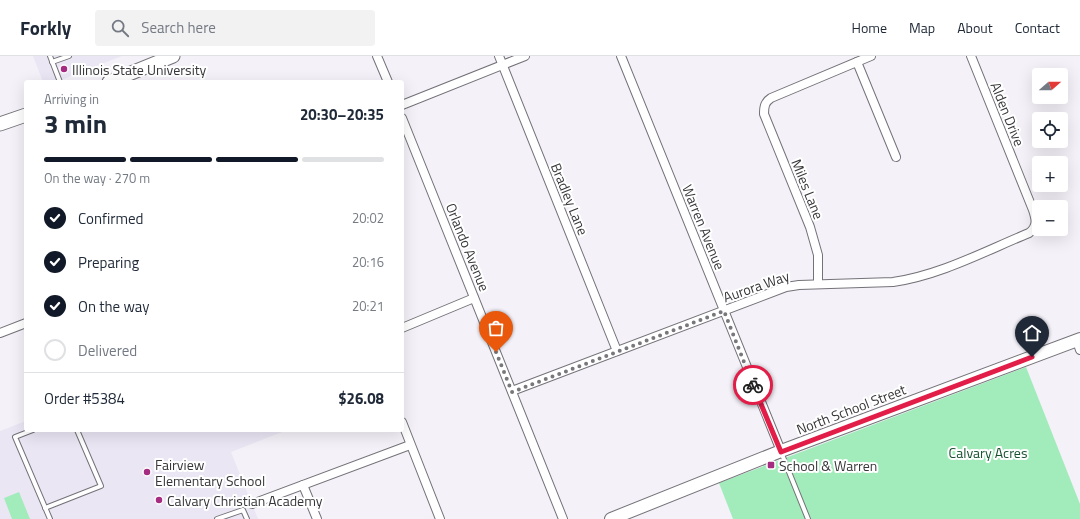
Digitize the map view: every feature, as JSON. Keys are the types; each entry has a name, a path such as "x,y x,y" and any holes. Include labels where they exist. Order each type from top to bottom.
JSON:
{"main road":[{"path":"114,80 173,56"},
{"path":"0,124 24,116"}],"street":[{"path":"377,56 387,80"},
{"name":"Bradley Lane","path":"500,56 617,351"},
{"path":"404,104 525,56"},
{"name":"Warren Avenue","path":"622,56 781,452"},
{"path":"871,56 857,62 896,157"},
{"name":"Alden Drive","path":"971,56 1032,208"},
{"name":"Miles Lane","path":"818,284 816,247 810,227 764,114 764,106 766,101 771,98 857,62"},
{"name":"Orlando Avenue","path":"404,123 562,519"},
{"name":"Aurora Way","path":"512,392 786,287 818,284 893,282 920,277 1029,233 1032,230"},
{"path":"404,327 474,298"},
{"path":"0,333 24,324"},
{"name":"North School Street","path":"611,519 781,452 1079,343"},
{"path":"404,428 440,519"},
{"path":"252,504 410,445"},
{"path":"303,485 317,519"}],"lane":[{"path":"50,56 59,80"},
{"path":"52,62 68,56"},
{"path":"28,432 16,437 50,519"},
{"path":"45,508 101,486 78,432"},
{"path":"781,452 808,519"},
{"path":"217,519 243,510 247,519"}],"shaded area":[{"name":"Illinois State University","path":"33,56 122,56 61,80 42,80"},
{"path":"24,422 24,432 282,432 231,452 258,519 0,519 0,431"}],"green space":[{"name":"Calvary Acres","path":"1026,367 1080,504 1080,519 733,519 719,483"},
{"path":"19,492 30,519 12,519 4,498"}],"way so far":[{"path":"496,352 512,392 724,311 753,385"}],"place":[{"name":"Illinois State University","path":"64,69"},
{"name":"School & Warren","path":"771,465"},
{"name":"Fairview Elementary School","path":"147,472"},
{"name":"Calvary Christian Academy","path":"159,500"}],"route":[{"path":"753,385 781,452 1032,357"}]}
